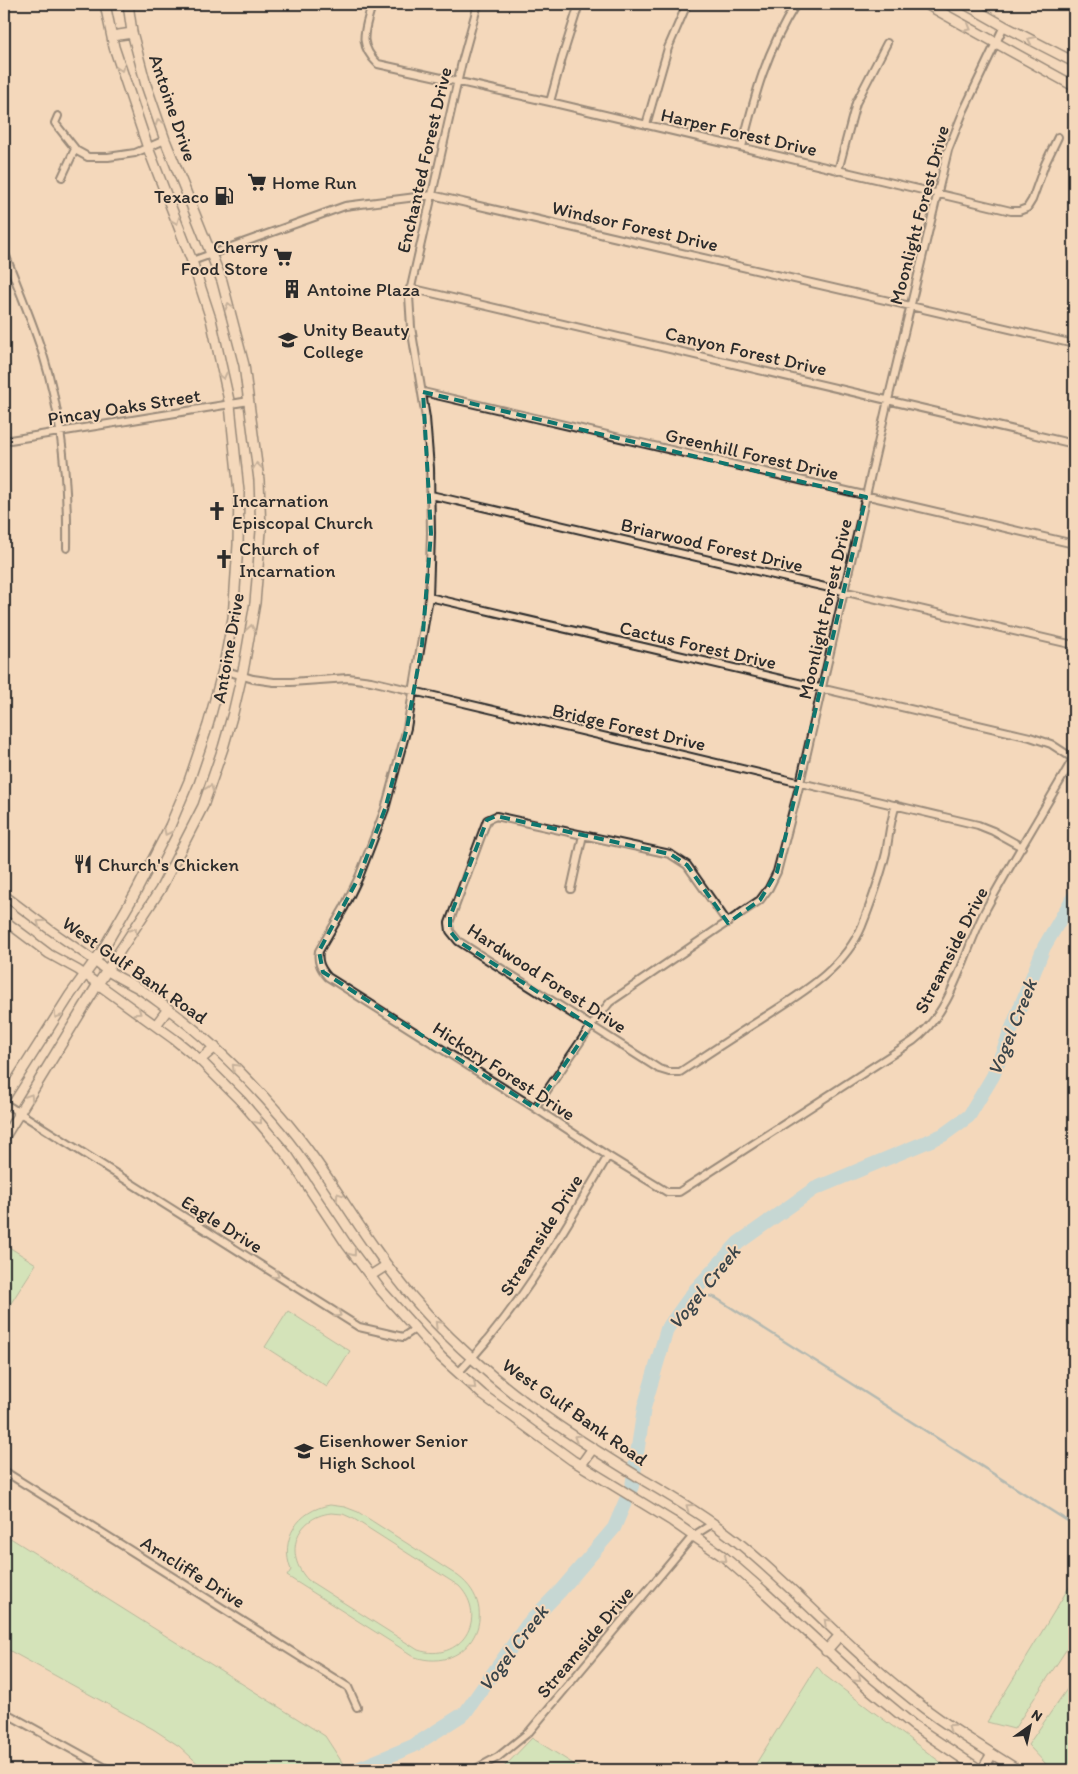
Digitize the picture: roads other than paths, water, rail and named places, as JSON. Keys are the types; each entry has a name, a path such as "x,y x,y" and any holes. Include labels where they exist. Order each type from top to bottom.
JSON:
{"main road":[{"name":"Antoine Drive","path":"4,1099 70,994 95,961 125,912 170,826 189,781 208,725 223,670 233,618 238,545 239,492 230,405 211,319 192,261 148,148 112,36 105,4"},
{"name":"Antoine Drive","path":"4,1138 98,984 160,890 202,806 223,748 242,676 255,604 261,531 259,480 244,365 222,280 165,140 146,85 132,33 128,4"},
{"path":"926,4 1074,86"},
{"path":"965,4 1074,62"},
{"path":"112,36 132,33"},
{"name":"West Gulf Bank Road","path":"95,961 117,978 133,985 168,1009 215,1047 257,1089 284,1119 312,1156 387,1266 428,1315 472,1359 518,1397 646,1482 679,1500 733,1539 776,1575 900,1690 948,1725 1018,1770"},
{"name":"West Gulf Bank Road","path":"98,984 156,1025 200,1060 241,1101 288,1156 370,1276 440,1357 483,1395 581,1465 724,1557 866,1687 913,1725 981,1770"},
{"path":"156,1025 168,1009"},
{"path":"200,1060 215,1047"},
{"path":"370,1276 387,1266"},
{"path":"581,1465 593,1448"},
{"path":"826,1651 840,1635"},
{"path":"981,1770 992,1754"}],"street":[{"name":"Harper Forest Drive","path":"372,4 364,45 378,64 550,102 1011,211 1027,208 1058,137"},
{"name":"Enchanted Forest Drive","path":"319,964 319,951 348,900 373,844 395,775 414,692 429,597 431,495 423,392 409,309 410,288 458,81 478,4"},
{"path":"550,102 579,4"},
{"path":"646,125 668,48 687,4"},
{"path":"742,147 759,81 782,25 796,4"},
{"name":"Moonlight Forest Drive","path":"535,1108 591,1026 610,1002 760,900 773,881 800,783 888,400 938,193 954,134 1004,26"},
{"path":"838,170 856,102 887,43"},
{"path":"58,116 55,123 75,148 82,155 95,158 135,153 165,140"},
{"path":"62,177 75,148"},
{"name":"Windsor Forest Drive","path":"192,261 345,206 432,195 1074,344"},
{"path":"4,251 44,358 61,431 67,506 66,548"},
{"name":"Canyon Forest Drive","path":"410,288 1074,444"},
{"name":"Greenhill Forest Drive","path":"423,392 866,497 1074,544"},
{"name":"Pincay Oaks Street","path":"4,441 248,401"},
{"name":"Briarwood Forest Drive","path":"431,495 1074,645"},
{"name":"Cactus Forest Drive","path":"429,597 1030,737 1050,744 1074,758"},
{"name":"Bridge Forest Drive","path":"223,670 274,682 351,678 371,681 978,825 1022,847"},
{"name":"Streamside Drive","path":"679,1192 912,1040 928,1027 946,1001 986,910 1074,758"},
{"name":"Hardwood Forest Drive","path":"583,835 496,816 487,820 450,917 450,931 458,941 659,1069 669,1072 680,1072 807,989 834,967 850,947 861,928 874,895 886,854 888,836 896,805"},
{"path":"571,889 583,835 670,854 679,859 687,865 728,923"},
{"name":"West Gulf Bank Road","path":"4,895 49,930 95,961"},
{"name":"West Gulf Bank Road","path":"4,920 56,958 85,974 98,984"},
{"name":"Hickory Forest Drive","path":"319,964 328,977 608,1156 666,1192 679,1192"},
{"name":"Eagle Drive","path":"4,1103 359,1327 403,1337 415,1329"},
{"name":"Streamside Drive","path":"458,1373 472,1359 509,1313 558,1239 608,1156"},
{"name":"Arncliffe Drive","path":"4,1471 348,1687 357,1707"},
{"name":"Streamside Drive","path":"474,1770 498,1757 529,1732 693,1536 712,1524"},
{"path":"4,1712 109,1770"}],"waterway":[{"name":"Vogel Creek","path":"355,1770 413,1746 465,1713 527,1625 561,1590 614,1528 632,1486 644,1408 667,1329 695,1290 738,1243 814,1189 943,1135 969,1116 993,1076 1044,947 1074,896"},
{"path":"674,1319 686,1315 700,1297 709,1296 716,1298 1074,1525"}],"place":[{"name":"Home Run","path":"257,182"},
{"name":"Texaco","path":"224,196"},
{"name":"Cherry Food Store","path":"283,257"},
{"name":"Antoine Plaza","path":"292,289"},
{"name":"Unity Beauty College","path":"288,340"},
{"name":"Incarnation Episcopal Church","path":"217,511"},
{"name":"Church of Incarnation","path":"224,559"},
{"name":"Church's Chicken","path":"83,864"},
{"name":"Eisenhower Senior High School","path":"304,1451"}]}
